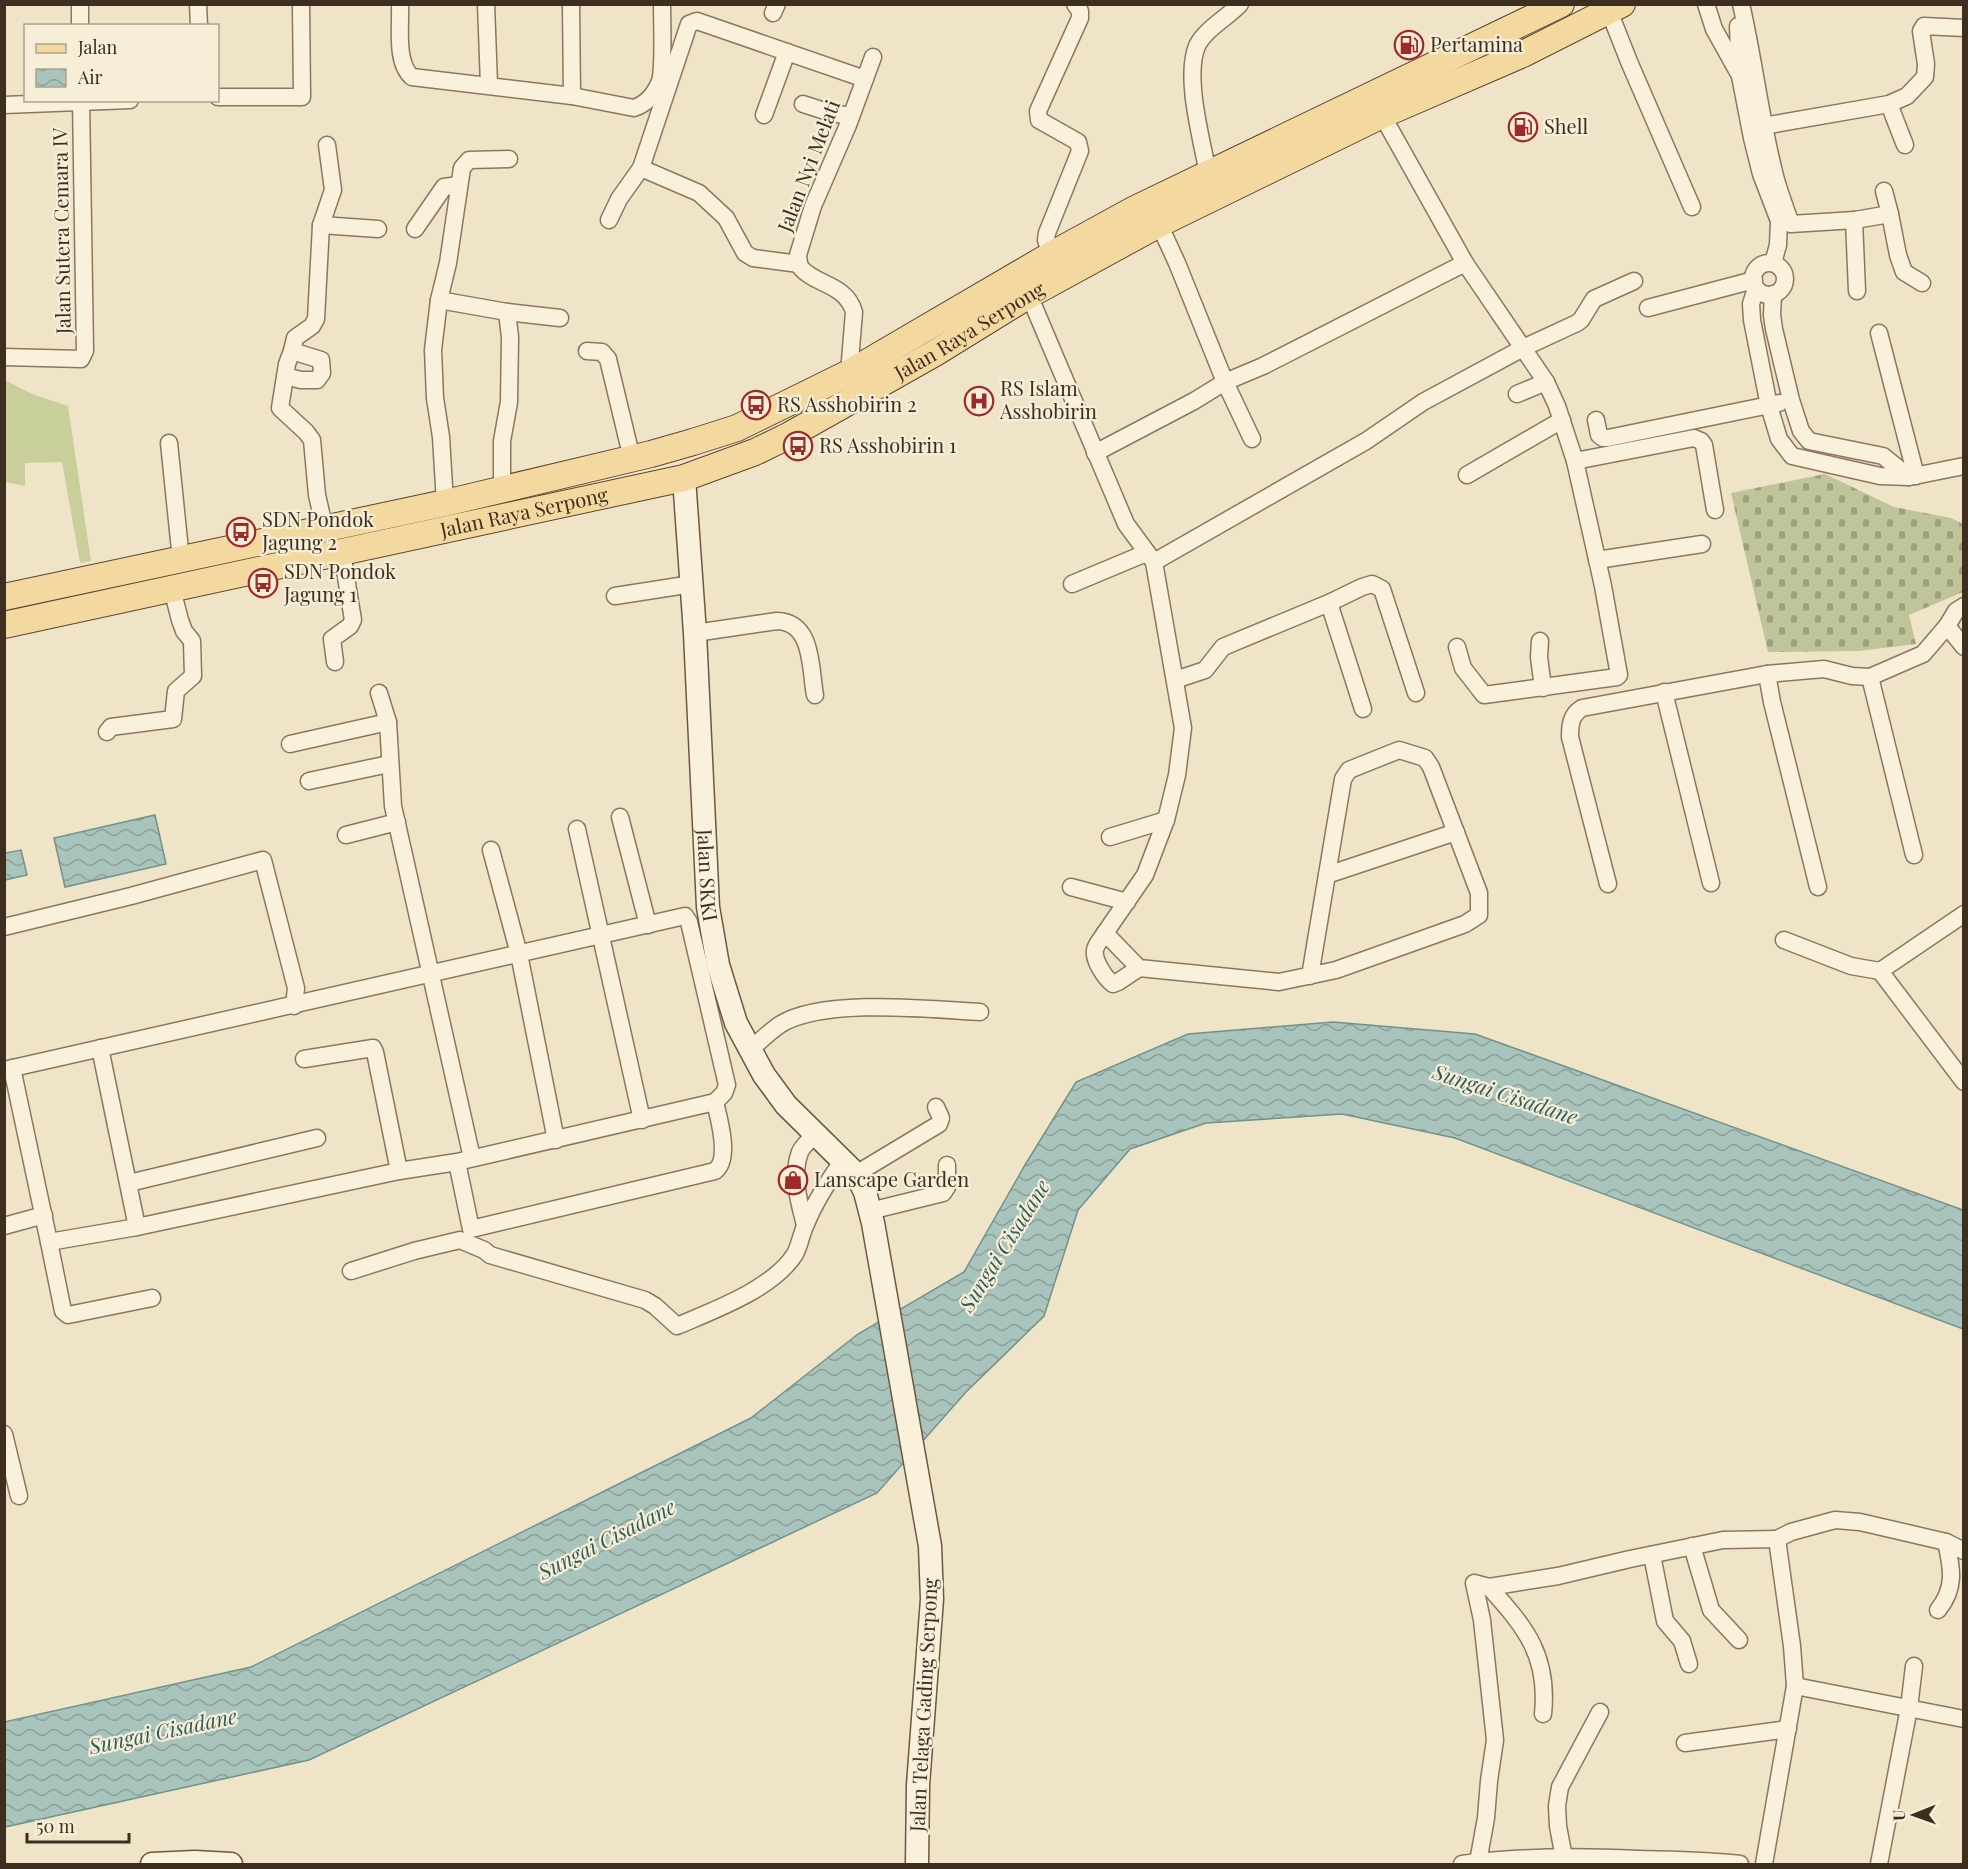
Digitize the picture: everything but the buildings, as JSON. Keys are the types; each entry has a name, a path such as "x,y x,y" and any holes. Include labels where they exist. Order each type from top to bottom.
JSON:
{"main road":[{"name":"Jalan Raya Serpong","path":"4,597 446,503 632,459 737,428 849,373 1051,255 1135,209 1561,4"},
{"name":"Jalan Raya Serpong","path":"4,625 342,554 684,478 755,452 788,436 935,353 1029,295 1159,224 1382,115 1522,54 1616,8"},
{"path":"874,358 883,382"},
{"name":"Jalan SKKI","path":"684,478 695,633 708,907 718,965 736,1023 764,1076 786,1105 849,1167 865,1192 872,1217"},
{"name":"Jalan Telaga Gading Serpong","path":"872,1217 930,1546 932,1599 918,1785 917,1864"},
{"path":"152,1864 195,1862 231,1864"}],"street":[{"path":"80,4 80,24"},
{"path":"198,4 199,24"},
{"path":"219,97 302,97 302,4"},
{"path":"400,4 401,63 412,77 572,96 634,108 643,105 649,99 660,80 662,4"},
{"path":"486,4 489,85"},
{"path":"571,4 572,96"},
{"path":"1051,255 1046,240 1047,233 1080,146 1078,142 1039,120 1038,111 1080,18 1080,11 1075,4"},
{"path":"1208,174 1193,91 1193,67 1197,45 1210,30 1240,4"},
{"path":"1706,4 1714,29 1740,76"},
{"path":"1733,4 1737,20 1740,76 1752,138 1761,174 1779,221 1778,245 1773,263"},
{"path":"1741,4 1774,175 1791,224 1854,220 1890,214"},
{"path":"1616,8 1630,64 1692,207"},
{"path":"609,220 619,199 641,168 689,24 697,21 865,79"},
{"path":"1763,126 1889,105 1907,96 1925,77 1926,64 1921,31 1924,26 1964,28"},
{"path":"764,115 787,52"},
{"name":"Jalan Nyi Melati","path":"849,373 854,312 852,304 836,289 802,270 798,255 813,206 873,57"},
{"path":"4,105 81,102"},
{"name":"Jalan Sutera Cemara IV","path":"4,357 81,360 85,351 81,102"},
{"path":"803,104 831,113 851,116"},
{"path":"1889,105 1905,145"},
{"path":"1382,115 1465,264 1546,382 1562,420 1575,461 1619,675 1607,679 1484,694 1464,668 1457,647"},
{"path":"325,530 317,495 312,440 280,408 285,376 297,335 312,326 316,319 321,225 333,190 327,145"},
{"path":"446,503 441,436 435,398 433,350 439,300 448,263 462,168 469,160 509,159"},
{"path":"641,168 699,193 726,218 745,253 753,258 799,264"},
{"path":"415,229 444,186 459,185"},
{"path":"1884,191 1904,272 1922,283"},
{"path":"1854,220 1857,291"},
{"path":"1159,224 1178,263 1225,382 1252,439"},
{"path":"321,225 378,229"},
{"path":"1755,284 1764,294 1773,294 1784,285 1785,279 1779,266 1773,263 1766,263 1759,267 1755,272 1751,304 1769,406 1779,439 1792,456 1880,476 1913,476 1964,466"},
{"path":"1095,453 1225,382 1263,366 1465,264"},
{"path":"1072,584 1150,557 1366,441 1423,402 1523,348 1577,323 1594,299 1634,280"},
{"path":"1648,308 1755,284"},
{"path":"1773,294 1774,329 1801,431 1809,441 1883,456 1913,476"},
{"path":"1029,295 1126,524 1150,557 1183,728 1182,751 1166,820 1145,875 1105,933 1095,949 1095,955 1106,979 1113,984 1139,968 1279,982 1310,976 1347,966 1466,924 1479,915 1479,893 1428,762 1418,755 1399,750 1349,770 1343,778 1310,976"},
{"path":"439,300 507,312 560,318"},
{"path":"502,490 502,441 509,402 510,337 507,312"},
{"path":"1879,333 1913,476"},
{"path":"285,376 301,380 317,380 322,374 321,360 292,351"},
{"path":"587,351 602,352 608,359 632,459"},
{"path":"1517,394 1546,382"},
{"path":"1596,420 1599,435 1608,438 1791,400"},
{"path":"1467,475 1562,420"},
{"path":"1575,461 1694,438 1704,445 1715,510"},
{"path":"169,443 181,560"},
{"path":"1597,560 1702,544"},
{"path":"335,662 333,639 350,626 353,620 342,554"},
{"path":"615,596 692,584"},
{"path":"1175,680 1205,670 1222,647 1372,584 1382,589 1416,693"},
{"path":"107,732 111,727 173,719 176,691 193,676 192,641 184,631 172,589"},
{"path":"1329,603 1363,709"},
{"path":"1608,884 1570,737 1570,726 1574,713 1582,708 1767,674 1824,669 1852,676 1870,677 1923,654 1947,626 1956,611 1964,606"},
{"path":"695,633 777,621 790,623 809,646 815,695"},
{"path":"1947,626 1964,647"},
{"path":"1540,642 1539,657 1543,688"},
{"path":"1767,674 1818,887"},
{"path":"1870,677 1914,855"},
{"path":"1664,692 1711,883"},
{"path":"380,693 388,722 393,806 430,974 465,1160 471,1229 715,1171 720,1167 722,1160 722,1135 715,1102"},
{"path":"290,744 388,722"},
{"path":"309,781 389,764"},
{"path":"620,817 648,925"},
{"path":"1110,837 1166,820"},
{"path":"346,836 396,822"},
{"path":"577,829 642,1120"},
{"path":"1327,875 1456,832"},
{"path":"491,850 519,954 556,1140"},
{"path":"4,927 263,860 296,988 294,1005"},
{"path":"1071,887 1127,902"},
{"path":"1880,971 1964,914"},
{"path":"49,1242 137,1227 399,1171 465,1160 715,1102 724,1094 728,1085 686,916 8,1069 44,1215 49,1242 63,1311 68,1315 152,1298"},
{"path":"1105,933 1139,968"},
{"path":"1784,940 1851,966 1880,971 1964,1082"},
{"path":"749,1051 781,1024 798,1016 814,1013 858,1007 980,1012"},
{"path":"100,1048 137,1227"},
{"path":"304,1059 373,1048 399,1171"},
{"path":"351,1271 414,1251 460,1240 490,1255 645,1300 677,1326 747,1294 769,1280 795,1254 805,1225 826,1183 849,1167 939,1124 941,1118 936,1107"},
{"path":"805,1225 799,1201 798,1164 800,1152 816,1134"},
{"path":"129,1183 317,1138"},
{"path":"872,1217 943,1193 947,1188 947,1165"},
{"path":"4,1226 44,1215"},
{"path":"4,1434 19,1496"},
{"path":"1738,1864 1680,1859 1606,1857 1519,1858 1470,1863 1486,1818 1495,1740 1482,1620 1474,1582 1489,1587 1558,1576 1723,1540 1777,1539 1791,1532 1835,1520 1860,1522 1946,1542 1964,1551"},
{"path":"1764,1864 1795,1686 1792,1646 1777,1539"},
{"path":"1938,1610 1948,1595 1952,1583 1952,1567 1946,1542"},
{"path":"1692,1546 1711,1610 1739,1640"},
{"path":"1652,1555 1665,1621 1681,1640 1689,1664"},
{"path":"1489,1587 1515,1616 1540,1659 1545,1692 1543,1714"},
{"path":"1879,1864 1910,1708 1914,1666"},
{"path":"1795,1686 1910,1708 1963,1715"},
{"path":"1564,1858 1558,1826 1557,1806 1560,1787 1600,1712"},
{"path":"1685,1743 1788,1729"}],"green space":[{"path":"5,380 32,394 68,406 91,561 80,563 62,462 25,463 25,486 5,482"},
{"path":"1825,474 1894,507 1951,518 1963,524 1963,592 1909,615 1916,644 1859,651 1768,652 1731,493"}],"water":[{"path":"155,815 166,864 65,887 54,838"},
{"path":"21,850 27,875 5,880 5,853"},
{"name":"Sungai Cisadane","path":"1333,1022 1475,1034 1963,1210 1963,1329 1455,1138 1342,1114 1206,1123 1130,1149 1078,1210 1044,1316 966,1392 877,1493 309,1760 5,1827 4,1722 251,1667 751,1418 858,1334 964,1272 1076,1082 1188,1034"}],"place":[{"name":"Pertamina","path":"1409,45"},
{"name":"Shell","path":"1523,127"},
{"name":"RS Islam Asshobirin","path":"979,401"},
{"name":"RS Asshobirin 2","path":"756,405"},
{"name":"RS Asshobirin 1","path":"798,446"},
{"name":"SDN Pondok Jagung 2","path":"241,532"},
{"name":"SDN Pondok Jagung 1","path":"263,583"},
{"name":"Lanscape Garden","path":"793,1180"}]}
